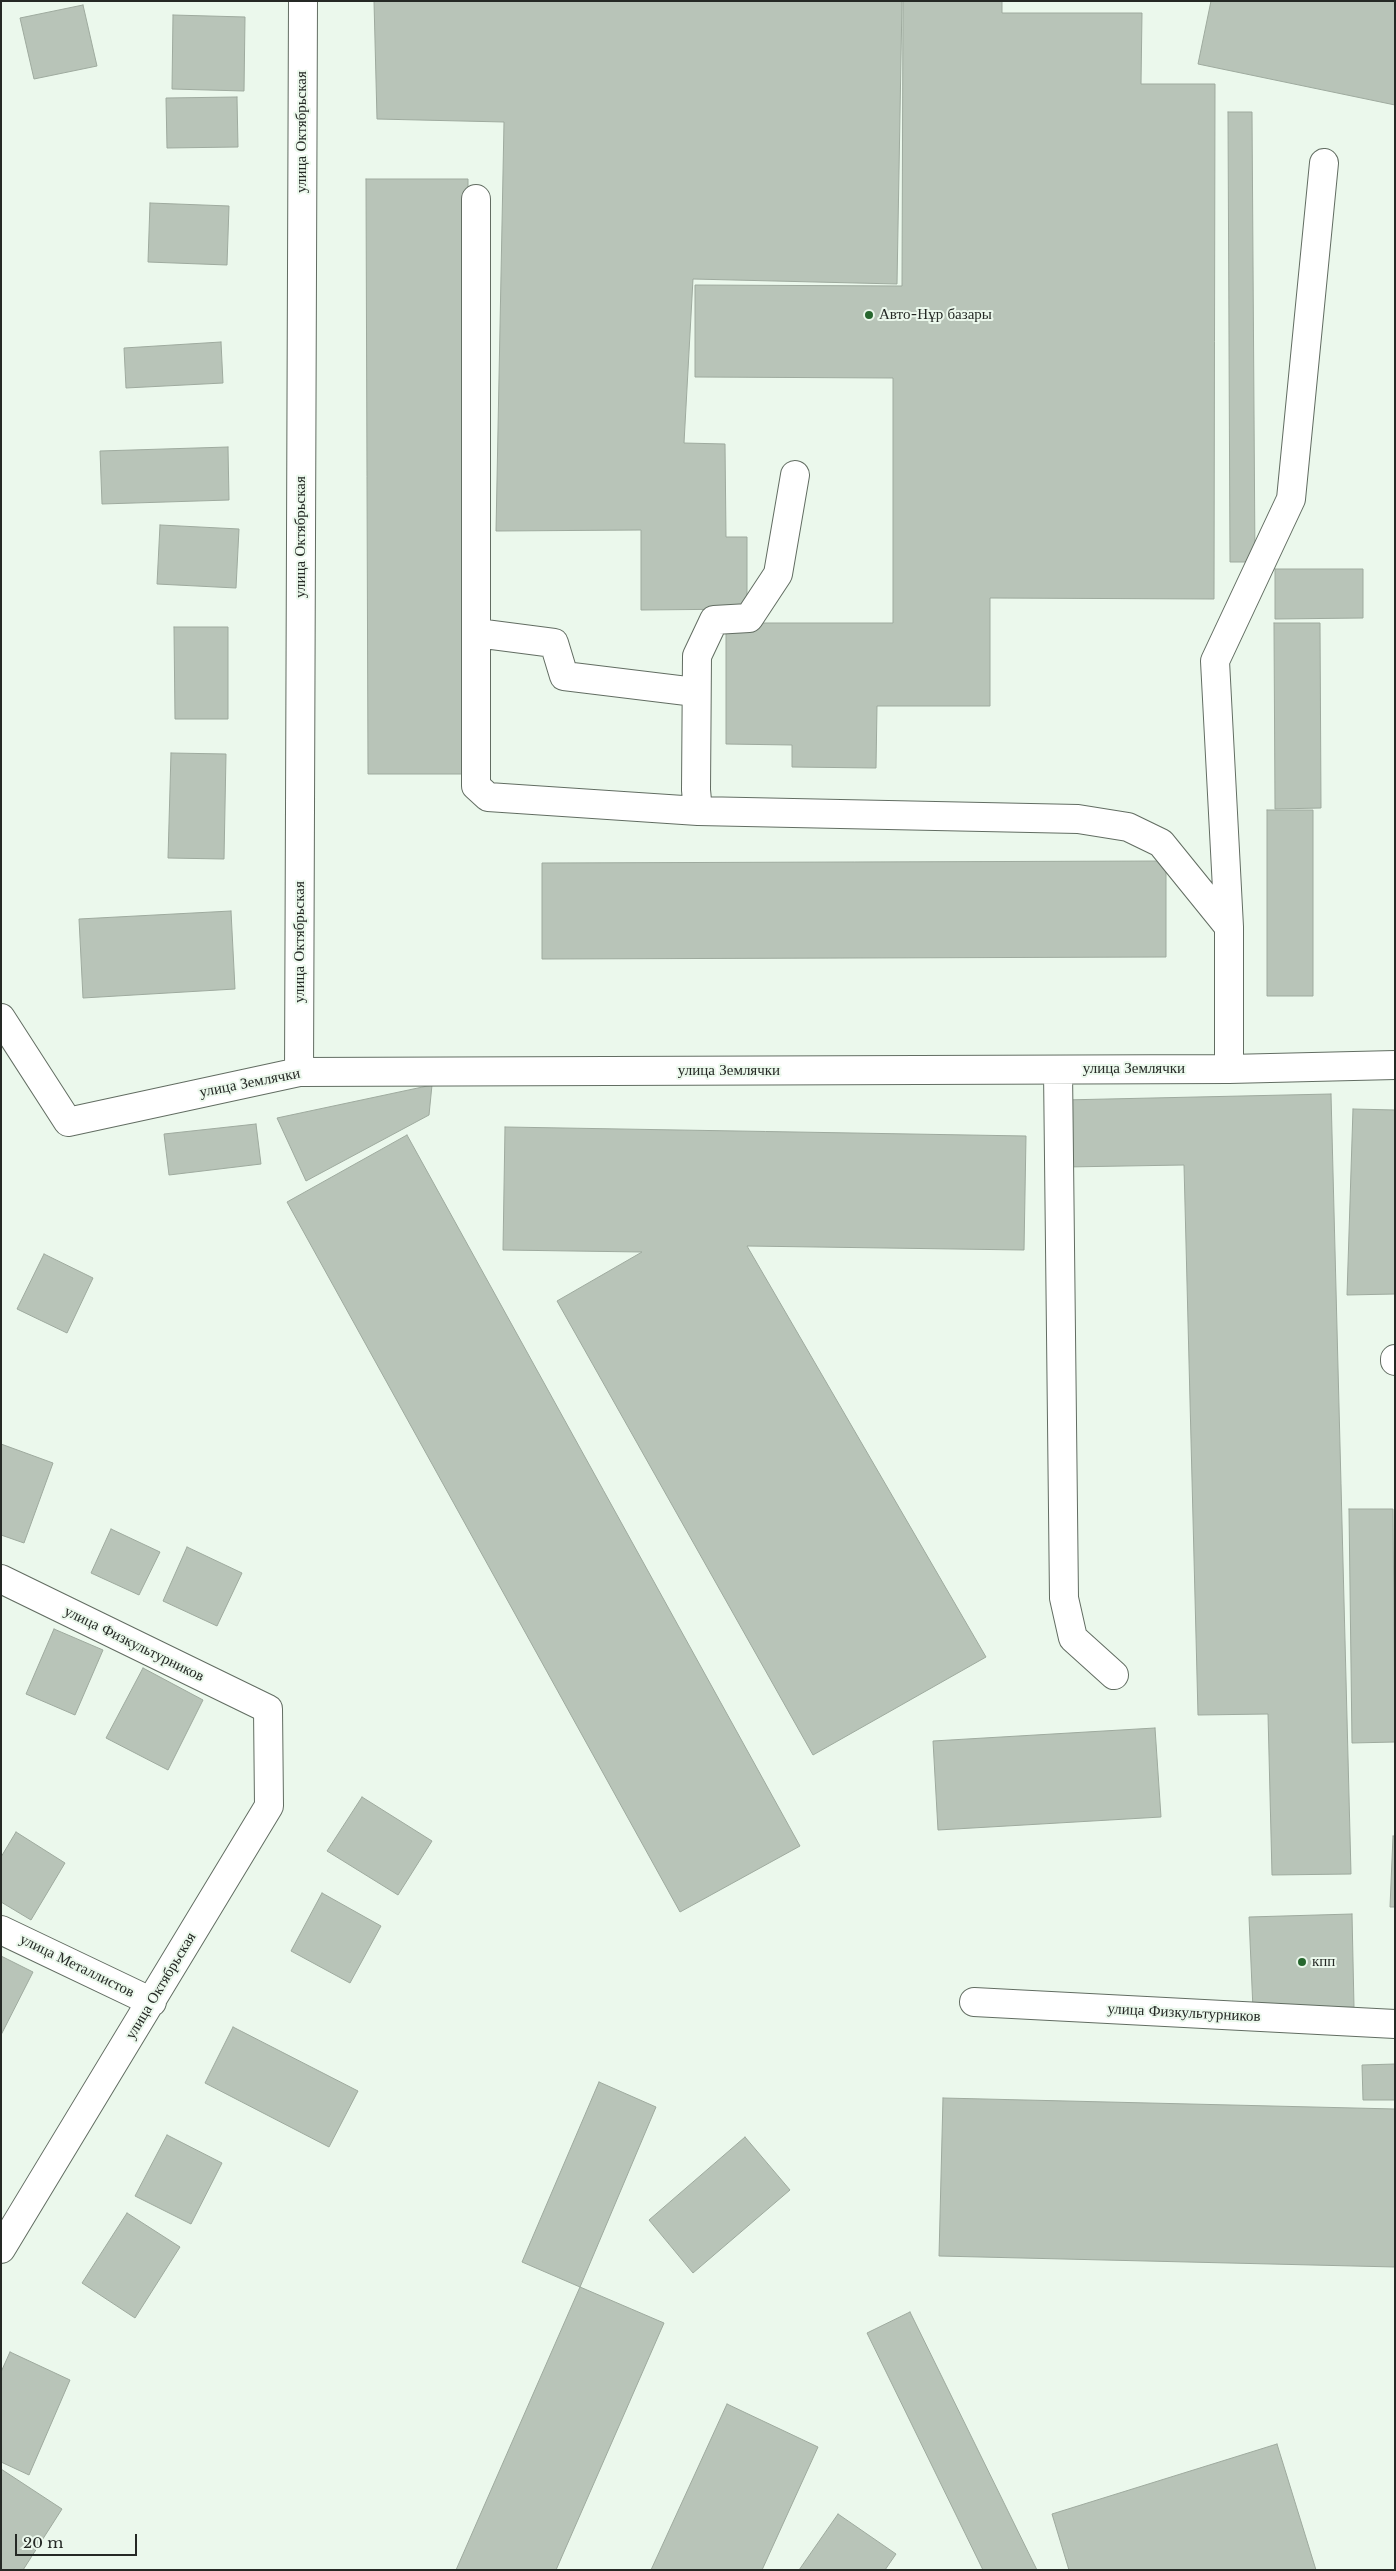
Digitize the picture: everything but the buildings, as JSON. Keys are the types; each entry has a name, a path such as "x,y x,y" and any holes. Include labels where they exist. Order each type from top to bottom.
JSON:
{"street":[{"name":"улица Октябрьская","path":"299,1072 303,1"},
{"path":"1229,1069 1229,927 1215,660 1291,499 1324,164"},
{"path":"476,199 476,786 488,796 698,811 1078,819 1128,827 1161,843 1229,927"},
{"path":"698,811 695,692 697,656 714,620 749,618 778,574 795,475"},
{"path":"477,633 554,643 564,676 695,692"},
{"name":"улица Землячки","path":"1,1018 68,1122 299,1072 1229,1069 1395,1065"},
{"path":"1058,1070 1064,1598 1073,1638 1114,1675"},
{"name":"улица Физкультурников","path":"1,1580 268,1709"},
{"name":"улица Октябрьская","path":"1,2248 152,2002 269,1806 268,1709"},
{"name":"улица Металлистов","path":"1,1930 152,2002"},
{"name":"улица Физкультурников","path":"974,2002 1395,2024"}],"place":[{"name":"Авто-Нұр базары","path":"869,315"},
{"name":"кпп","path":"1302,1962"}]}
